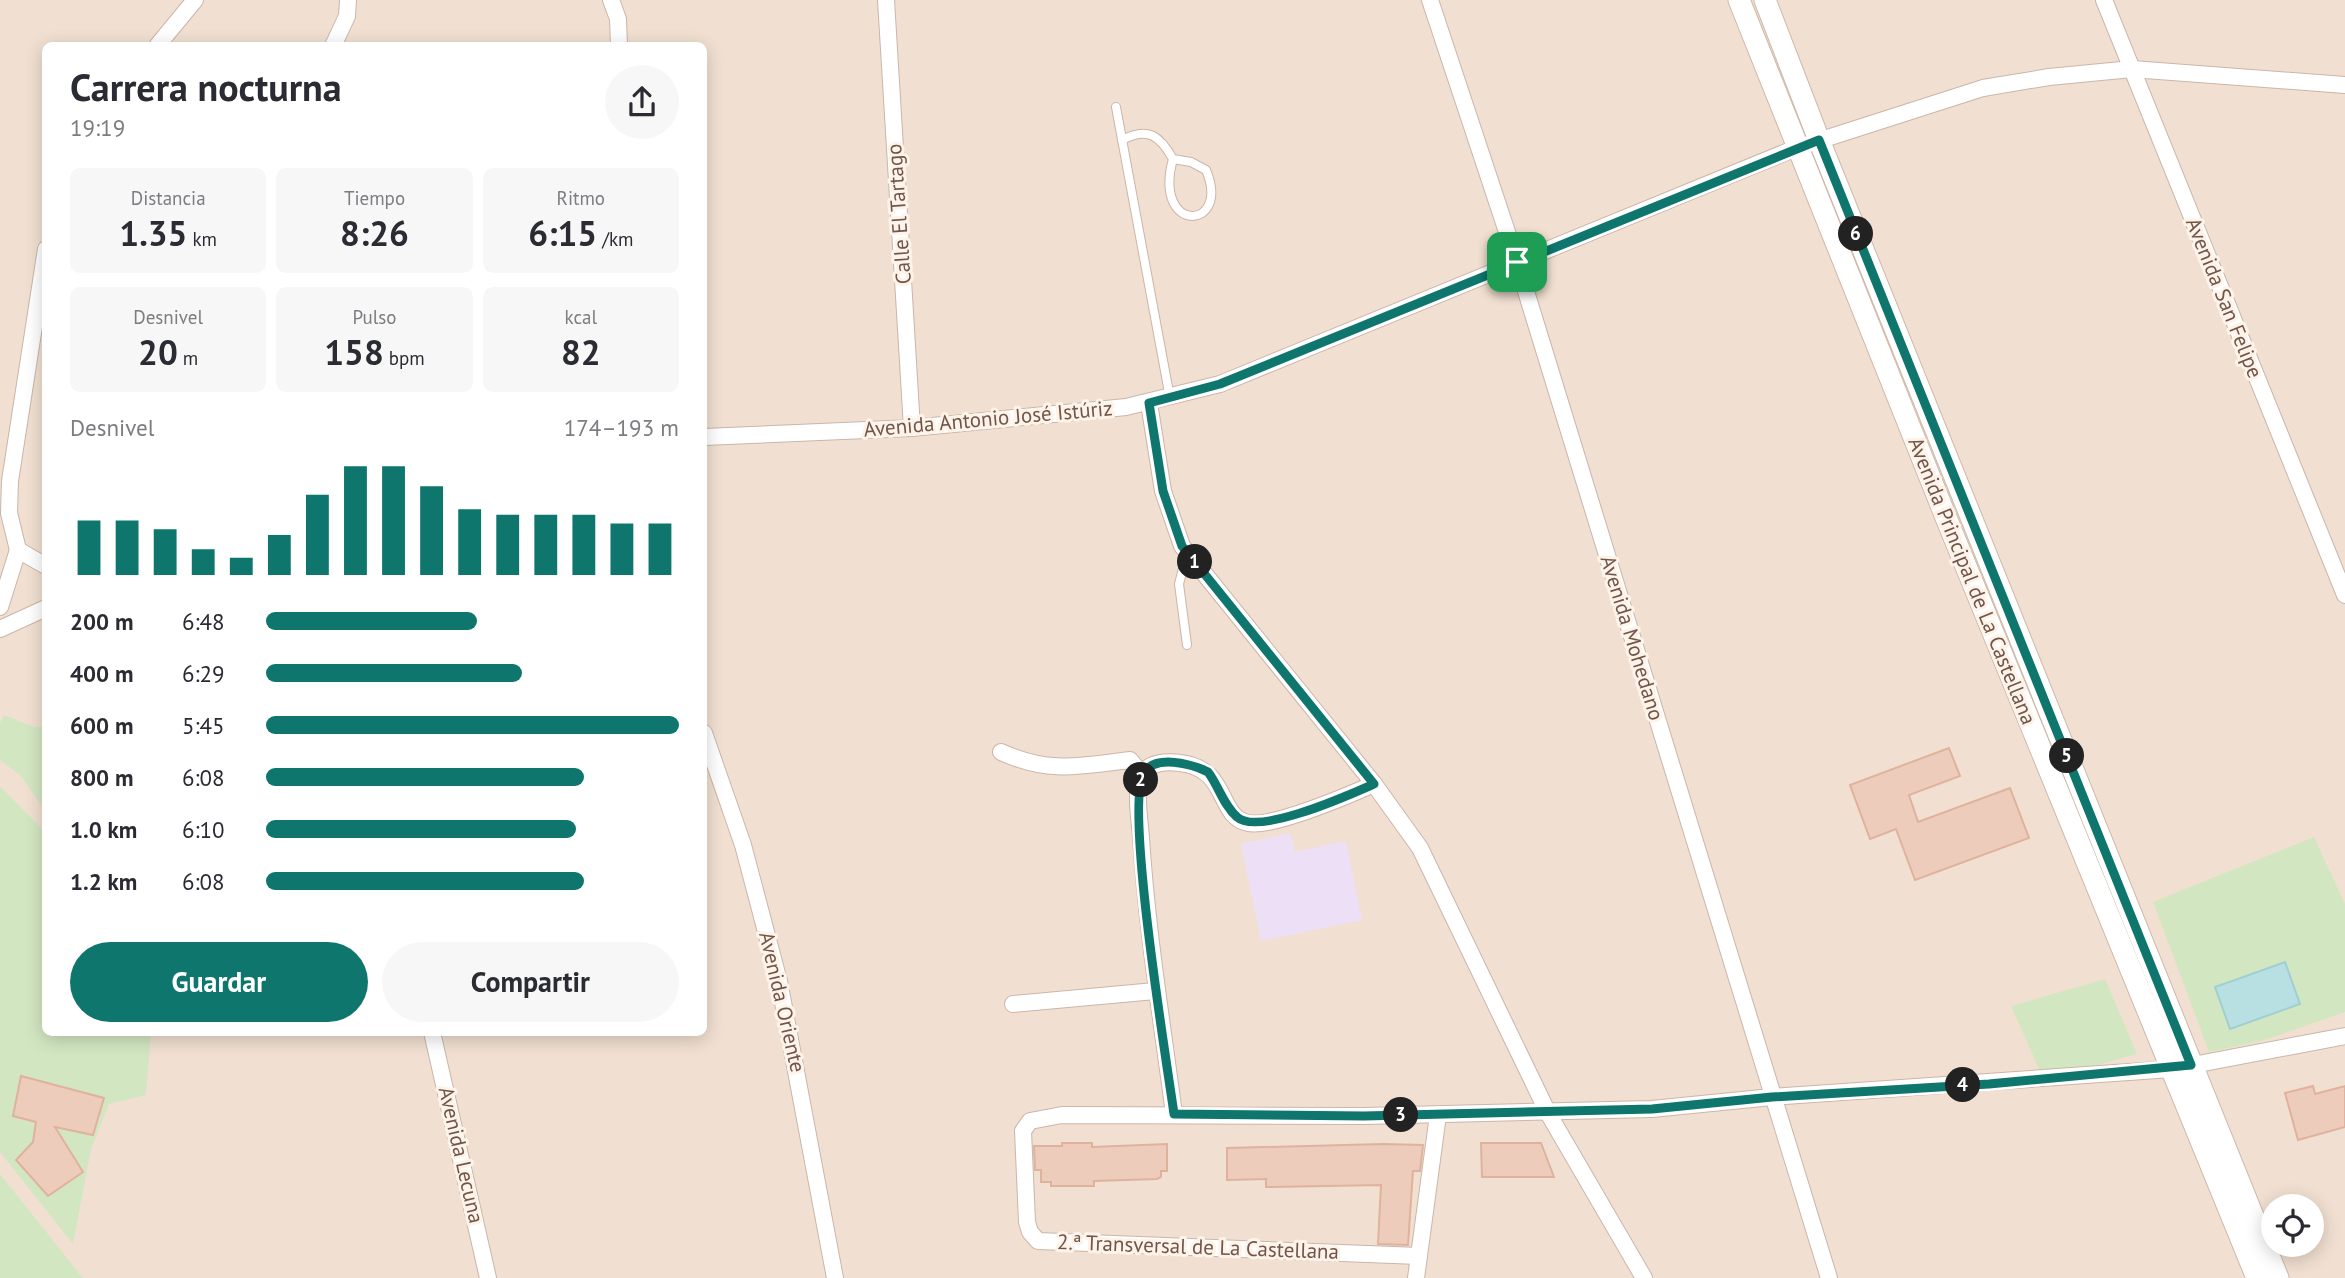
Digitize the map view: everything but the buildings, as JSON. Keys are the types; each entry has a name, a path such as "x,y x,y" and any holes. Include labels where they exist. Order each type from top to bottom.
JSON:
{"street":[{"path":"160,42 195,0"},
{"path":"335,42 347,16 348,0"},
{"path":"611,0 618,19 620,42"},
{"name":"Calle El Tartago","path":"886,0 912,428"},
{"name":"Avenida Mohedano","path":"1430,0 1517,262 1829,1278"},
{"name":"Avenida Principal de La Castellana","path":"1740,0 1796,148 2182,1067 2278,1278"},
{"name":"Avenida Principal de La Castellana","path":"1765,0 2182,1067 2257,1278"},
{"name":"Avenida San Felipe","path":"2104,0 2345,595"},
{"name":"Avenida Antonio José Istúriz","path":"707,437 912,428 1149,403 1170,398 1220,384 1796,148 1983,88 2049,77 2132,69 2345,85"},
{"path":"0,607 18,550 9,513 10,481 42,275"},
{"path":"1149,403 1163,491 1175,531 1187,553 1374,784 1430,867 1548,1113 1644,1278"},
{"path":"18,550 40,563"},
{"path":"0,629 42,610"},
{"name":"Avenida Oriente","path":"707,742 743,845 779,981 835,1278"},
{"path":"1001,752 1030,765 1061,768 1130,760 1142,775"},
{"path":"1174,1114 1155,991 1139,801 1142,775 1150,766 1158,763 1180,763 1200,768 1208,772 1237,818 1247,823 1285,816 1374,784"},
{"path":"1013,1004 1155,991"},
{"name":"Avenida Lecuna","path":"433,1036 488,1278"},
{"name":"2.ª Transversal de La Castellana","path":"1419,1256 1038,1241 1030,1232 1023,1131 1030,1121 1062,1115 1438,1115 1652,1109 1772,1097 2182,1067 2345,1036"},
{"path":"1416,1278 1438,1115"}],"lane":[{"path":"1116,107 1170,398"},
{"path":"1122,140 1136,132 1152,133 1162,140 1173,159 1168,186 1177,210 1188,216 1199,216 1207,211 1212,194 1206,170 1191,162 1173,159"},
{"path":"1187,553 1180,584 1187,645"}],"shaded area":[{"path":"0,0 2345,0 2345,1278 0,1278"},
{"path":"1290,833 1295,852 1346,841 1362,920 1261,941 1241,844"}],"green space":[{"path":"4,715 34,727 42,727 42,806 21,776 0,760 0,723"},
{"path":"0,786 42,827 42,1036 151,1036 146,1095 109,1104 91,1149 73,1244 0,1152"},
{"path":"2314,837 2345,904 2345,1012 2265,1040 2209,1052 2153,902"},
{"path":"2105,979 2137,1054 2044,1080 2011,1006"},
{"path":"0,1174 83,1278 0,1278"}],"water":[{"path":"2285,962 2300,1004 2230,1029 2215,987"}],"route":[{"path":"1819,140 2191,1065 2172,1069 1989,1084 1772,1097 1652,1109 1364,1116 1174,1114 1155,991 1139,801 1142,775 1150,766 1158,763 1180,763 1200,768 1208,772 1219,786 1228,808 1237,818 1247,823 1312,808 1374,784 1182,546 1163,491 1149,403 1220,384 1517,262 1819,140"}]}
